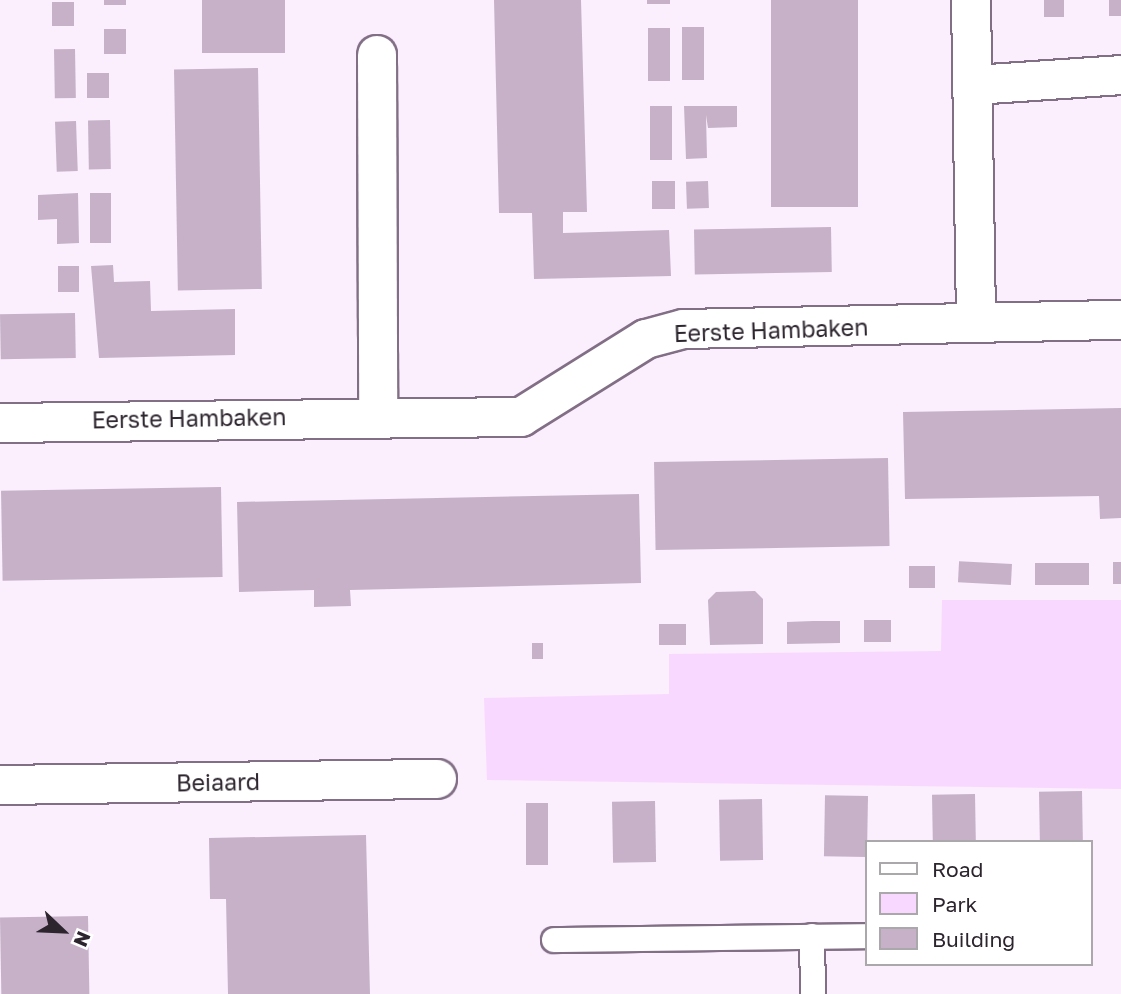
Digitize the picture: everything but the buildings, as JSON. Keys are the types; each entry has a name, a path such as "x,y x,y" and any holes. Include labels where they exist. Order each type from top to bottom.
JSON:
{"street":[{"path":"971,0 975,85 976,322"},
{"path":"377,55 378,415"},
{"path":"975,85 1121,75"},
{"name":"Eerste Hambaken","path":"0,423 378,415 521,417 646,339 684,330 1121,320"},
{"name":"Beiaard","path":"0,785 437,779"}],"lane":[{"path":"812,936 813,994"},
{"path":"554,940 866,936"}],"green space":[{"path":"942,600 1121,600 1121,789 487,780 484,698 669,694 669,654 941,651"}]}
